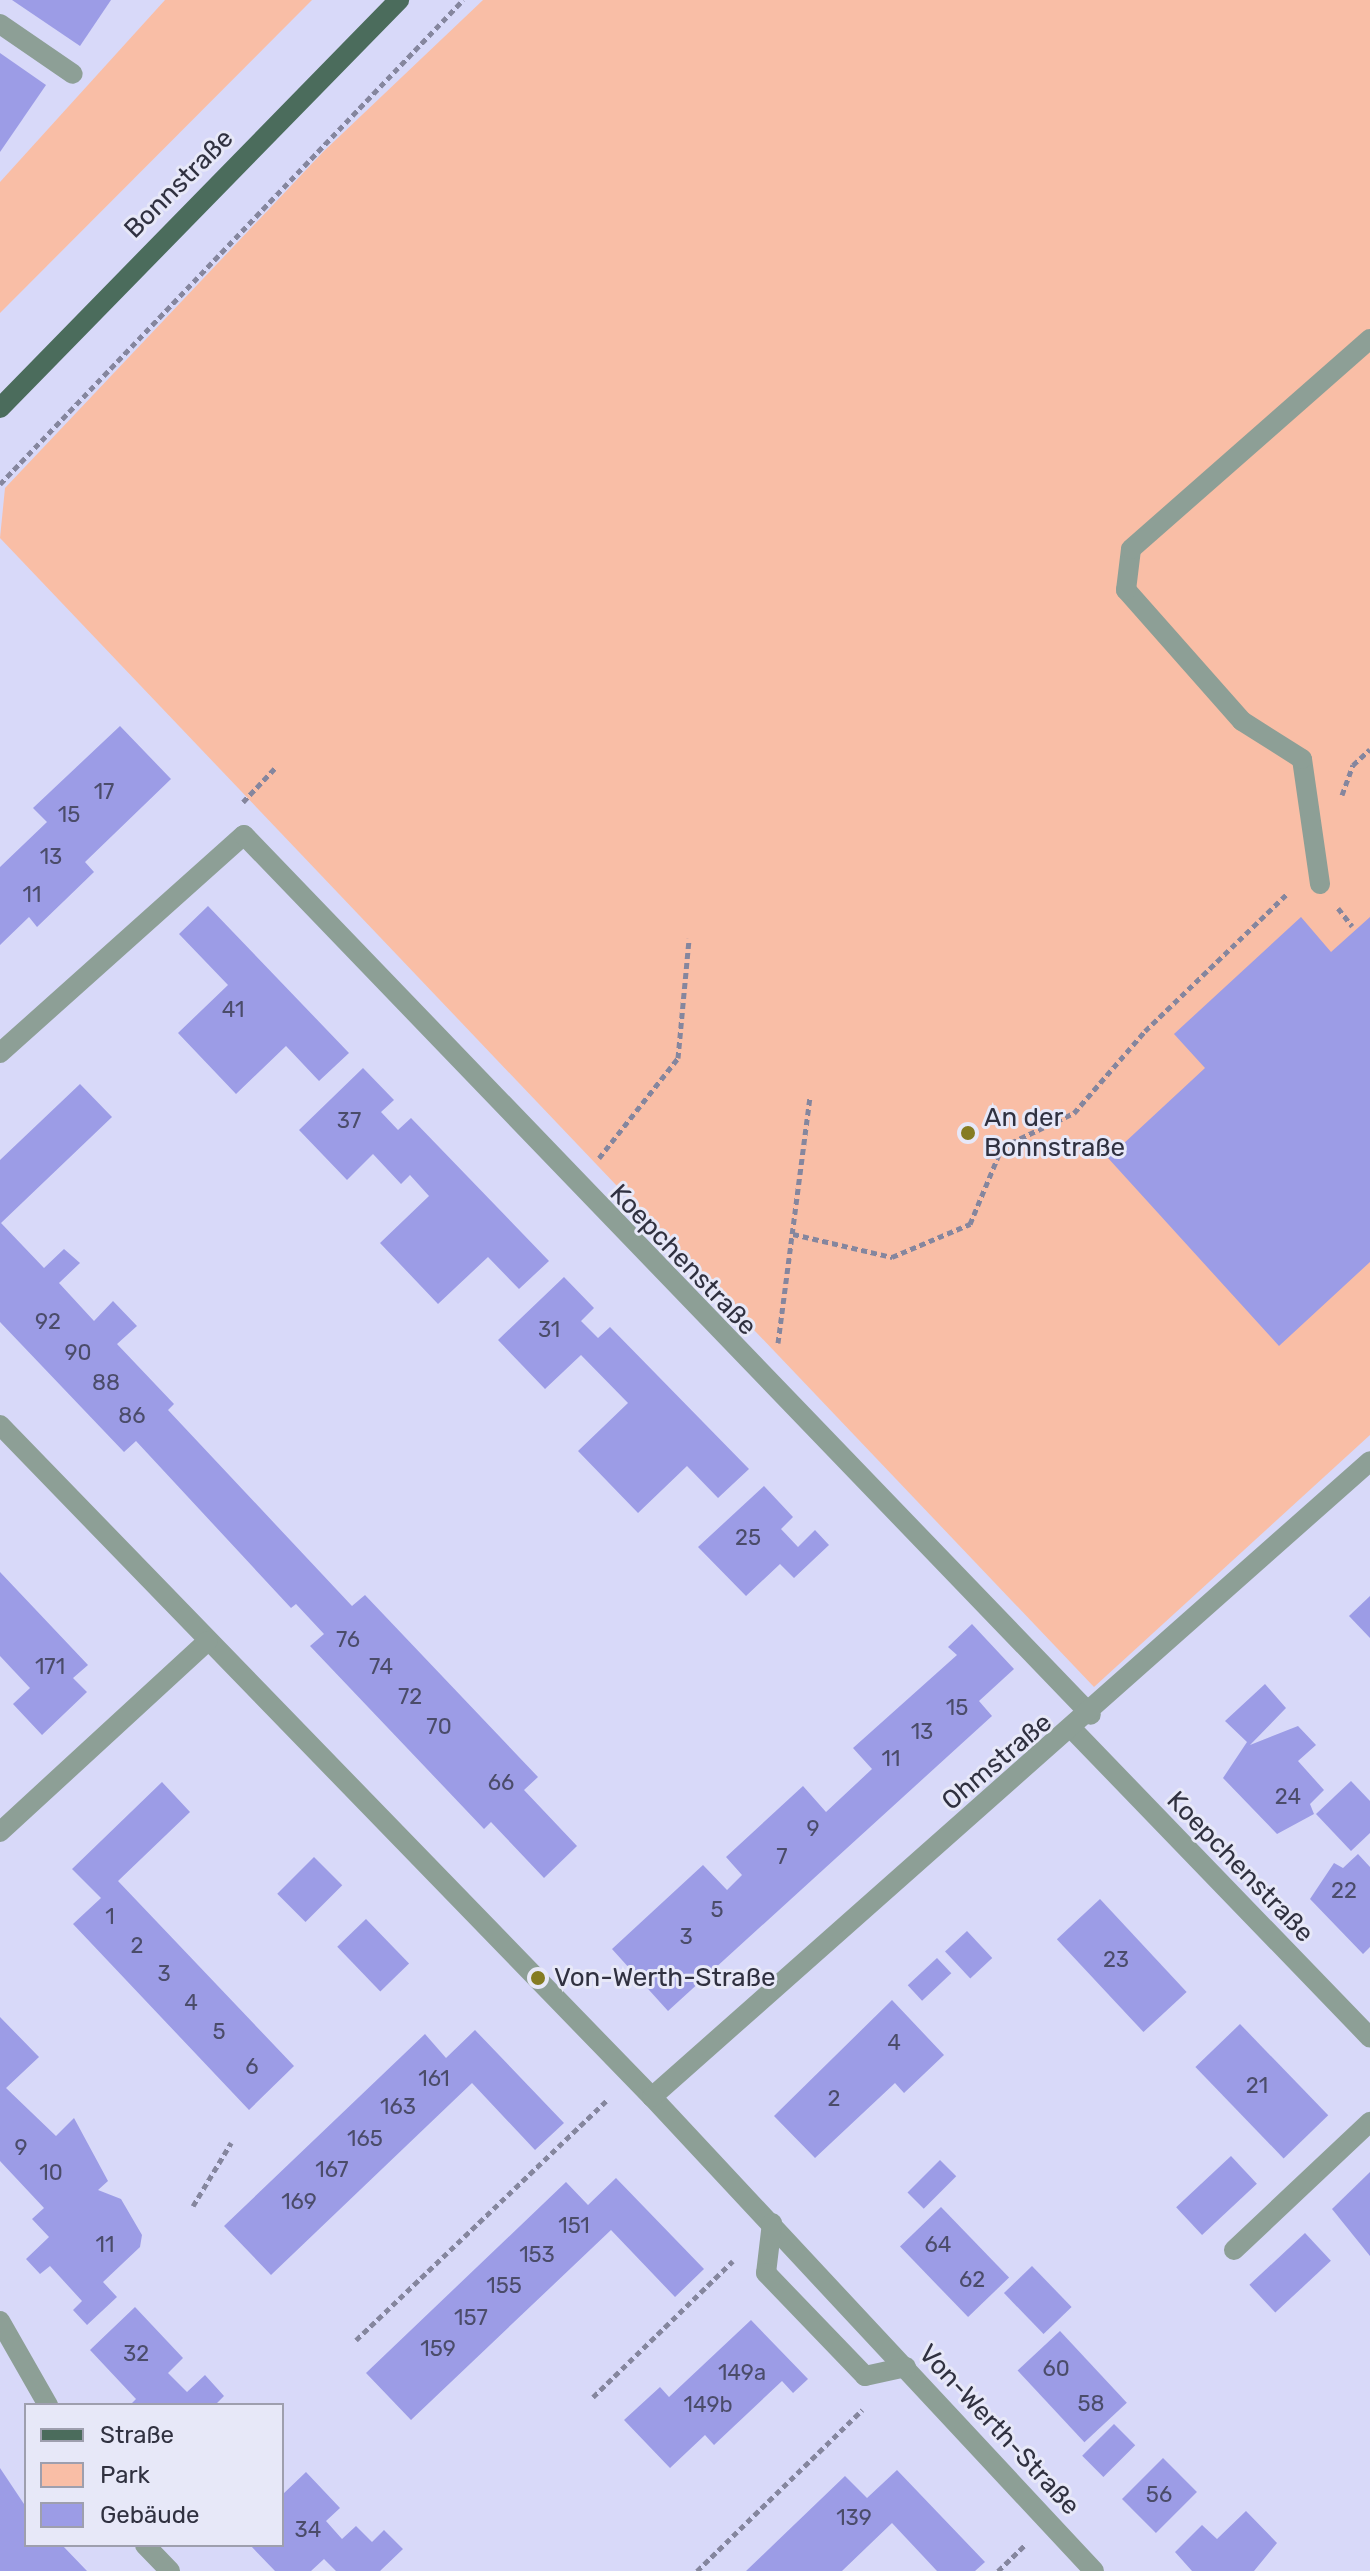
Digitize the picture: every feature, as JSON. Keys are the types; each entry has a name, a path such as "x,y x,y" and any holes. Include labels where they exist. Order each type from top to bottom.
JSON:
{"main road":[{"name":"Bonnstraße","path":"0,408 399,0"}],"street":[{"path":"0,24 73,74"},
{"path":"1320,884 1302,759 1242,721 1126,590 1131,549 1370,339"},
{"path":"0,1053 244,835"},
{"name":"Koepchenstraße","path":"244,835 576,1188 1091,1715"},
{"name":"Von-Werth-Straße","path":"0,1425 632,2076 1094,2571"},
{"name":"Ohmstraße","path":"652,2097 1074,1731 1370,1461"},
{"path":"0,1832 208,1641"},
{"name":"Koepchenstraße","path":"1074,1731 1370,2038"},
{"path":"1234,2250 1370,2122"},
{"path":"772,2223 766,2273 865,2376 906,2367"},
{"path":"0,2321 47,2403"},
{"path":"147,2547 170,2571"}],"path":[{"path":"0,484 463,0"},
{"path":"244,835 243,799 275,768"},
{"path":"793,1234 892,1257 970,1224 1002,1147 1074,1113 1286,893 1320,884"},
{"path":"576,1188 678,1058 689,939"},
{"path":"771,1389 810,1098"},
{"path":"356,2340 632,2076"},
{"path":"193,2206 231,2143"},
{"path":"593,2397 772,2223"},
{"path":"697,2571 906,2367"}],"green space":[{"path":"165,0 312,0 0,313 0,182"},
{"name":"An der Bonnstraße","path":"483,0 1370,0 1370,1435 1094,1687 0,538 5,488 323,152"}],"building":[{"path":"12,0 111,0 80,46"},
{"path":"0,53 46,85 0,152"},
{"path":"120,726 171,779 85,862 94,872 37,927 29,917 0,945 0,867 47,822 33,808"},
{"path":"208,906 349,1053 319,1081 286,1046 236,1094 178,1033 228,985 179,934"},
{"path":"1301,917 1331,952 1370,917 1370,1262 1279,1346 1108,1158 1205,1068 1174,1034"},
{"path":"363,1068 394,1100 381,1112 398,1130 411,1118 549,1261 519,1289 488,1257 438,1304 380,1243 429,1196 410,1175 401,1184 373,1154 347,1180 299,1130"},
{"path":"80,1084 112,1117 1,1223 44,1268 64,1249 80,1263 59,1283 94,1321 113,1301 137,1326 117,1344 174,1404 168,1410 352,1606 365,1595 538,1777 524,1790 577,1846 544,1878 491,1822 484,1829 310,1646 324,1634 296,1604 291,1608 136,1441 124,1452 0,1322 0,1160"},
{"path":"564,1277 594,1308 581,1321 598,1338 610,1327 749,1469 718,1498 687,1466 638,1513 578,1451 628,1403 581,1355 545,1389 498,1340"},
{"path":"764,1486 793,1517 781,1529 798,1547 815,1530 829,1545 794,1578 780,1564 746,1596 698,1547"},
{"path":"0,1572 88,1665 73,1678 87,1692 42,1735 13,1704 30,1688 0,1656"},
{"path":"1370,1596 1370,1638 1349,1616"},
{"path":"972,1624 1014,1669 979,1701 992,1716 668,2011 612,1949 703,1865 727,1890 742,1875 726,1857 803,1786 826,1812 872,1769 853,1748 957,1655 948,1647"},
{"path":"1265,1684 1286,1708 1250,1745 1298,1726 1316,1745 1298,1761 1324,1790 1310,1804 1314,1814 1277,1834 1223,1778 1247,1742 1225,1721"},
{"path":"1351,1781 1370,1801 1370,1833 1351,1851 1316,1814"},
{"path":"162,1782 190,1812 118,1881 294,2066 249,2110 73,1924 101,1898 72,1869"},
{"path":"1358,1854 1370,1867 1370,1947 1363,1954 1310,1899 1334,1863 1343,1868"},
{"path":"314,1857 342,1885 306,1922 277,1894"},
{"path":"1100,1899 1187,1992 1143,2032 1057,1939"},
{"path":"366,1919 409,1964 380,1991 337,1947"},
{"path":"967,1931 992,1958 970,1979 945,1951"},
{"path":"937,1958 951,1973 922,2001 908,1985"},
{"path":"892,2000 944,2055 904,2093 895,2083 815,2158 774,2116"},
{"path":"0,2017 39,2057 6,2088 56,2136 74,2118 108,2181 98,2190 121,2199 142,2235 140,2247 103,2282 117,2297 87,2325 73,2310 82,2301 50,2266 40,2274 26,2259 49,2237 32,2219 44,2208 0,2161"},
{"path":"1240,2024 1328,2115 1284,2158 1195,2067"},
{"path":"475,2030 564,2123 535,2150 472,2083 271,2275 224,2226 425,2034 446,2058"},
{"path":"1231,2156 1257,2184 1202,2235 1176,2207"},
{"path":"940,2160 956,2176 924,2209 907,2193"},
{"path":"1370,2172 1370,2256 1332,2209"},
{"path":"616,2178 704,2269 675,2297 611,2230 411,2420 366,2373 566,2182 588,2205"},
{"path":"941,2207 1009,2277 968,2317 900,2247"},
{"path":"1305,2233 1331,2261 1275,2313 1249,2285"},
{"path":"1032,2266 1072,2307 1044,2334 1004,2293"},
{"path":"135,2307 183,2358 168,2373 187,2392 205,2375 224,2396 217,2403 132,2403 136,2399 90,2350"},
{"path":"751,2320 808,2379 793,2393 782,2381 714,2445 705,2435 670,2468 624,2420 660,2387 669,2397"},
{"path":"1060,2331 1127,2403 1084,2442 1018,2371"},
{"path":"1114,2424 1135,2445 1103,2477 1082,2456"},
{"path":"1163,2458 1197,2492 1156,2533 1122,2499"},
{"path":"0,2468 24,2504 24,2547 64,2547 87,2571 0,2571"},
{"path":"897,2470 985,2562 975,2571 937,2571 892,2523 842,2571 746,2571 845,2476 867,2498"},
{"path":"306,2472 340,2508 326,2521 342,2539 356,2526 372,2542 384,2530 403,2549 380,2571 336,2571 324,2559 311,2571 275,2571 252,2547 284,2547 284,2493"},
{"path":"1246,2511 1277,2543 1254,2571 1192,2571 1175,2552 1202,2525 1217,2539"}],"place":[{"name":"An der Bonnstraße","path":"968,1133"},
{"name":"Von-Werth-Straße","path":"538,1978"}]}
